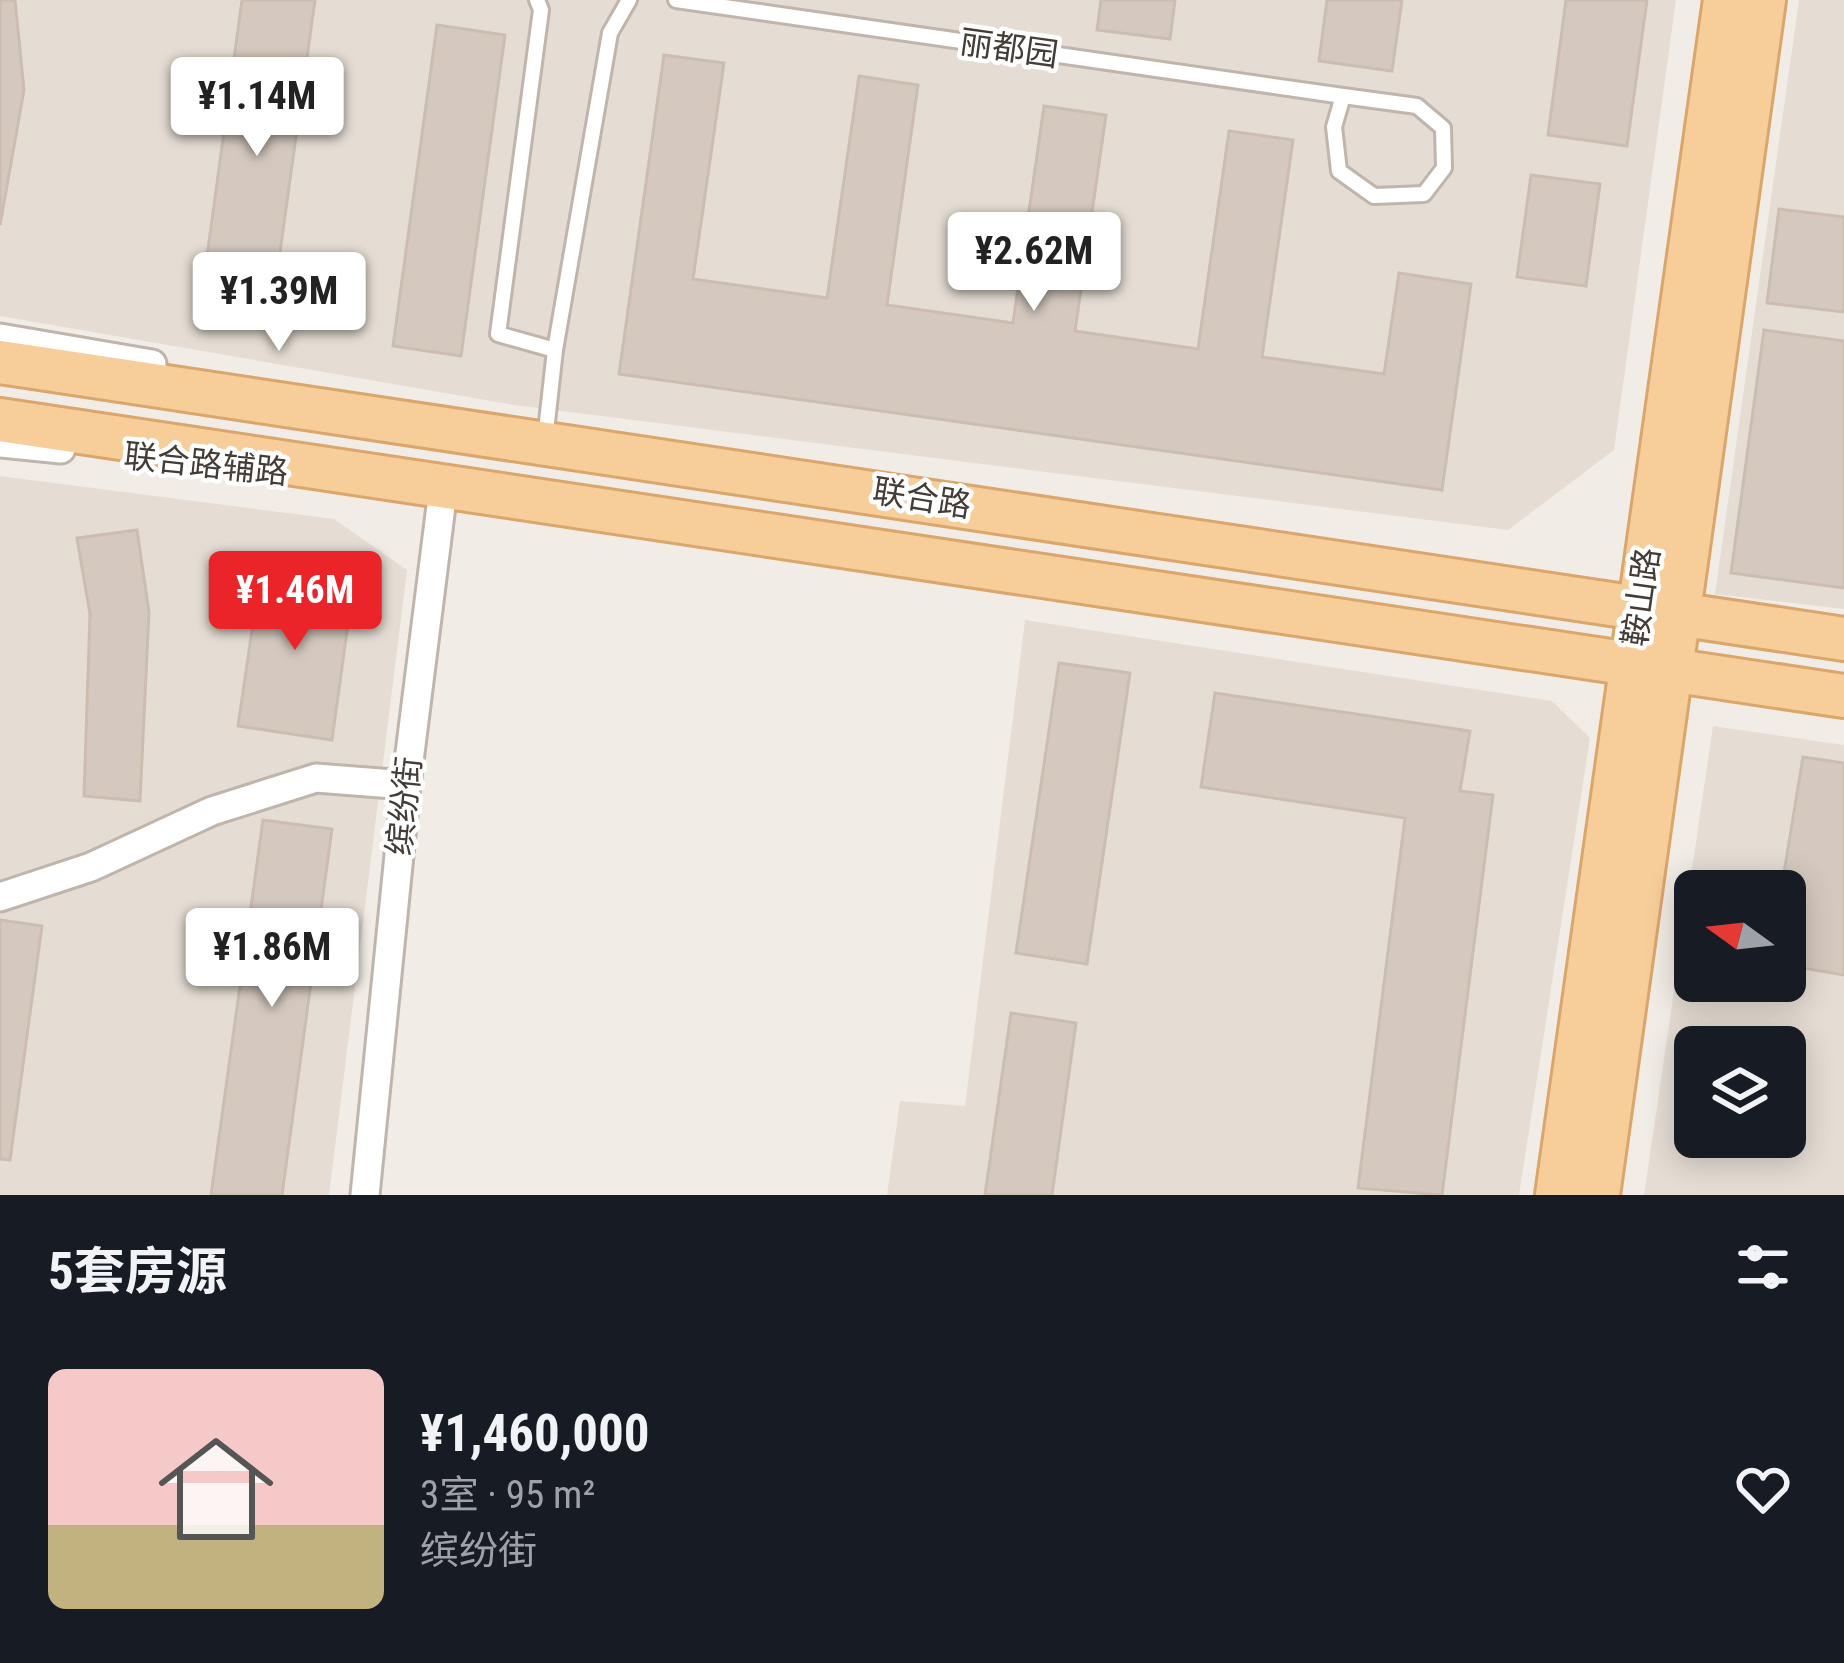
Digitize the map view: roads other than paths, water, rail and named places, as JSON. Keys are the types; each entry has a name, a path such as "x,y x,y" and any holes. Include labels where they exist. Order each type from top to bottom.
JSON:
{"main road":[{"name":"鞍山路","path":"1659,612 1725,0"},
{"name":"鞍山路","path":"1556,1195 1764,0"},
{"name":"联合路","path":"0,362 489,438 545,440 1844,639"},
{"name":"联合路","path":"0,420 428,488 562,501 1844,696"},
{"name":"鞍山路","path":"1598,1195 1651,668"}],"street":[{"path":"0,338 281,386 545,440"},
{"name":"联合路辅路","path":"0,442 428,488"},
{"name":"缤纷街","path":"365,1195 406,785 428,488"},
{"path":"0,897 91,867 212,812 316,778 406,785"}],"lane":[{"path":"537,0 541,10 498,334 555,350"},
{"path":"545,440 555,350 610,33 628,0"},
{"name":"丽都园","path":"676,0 1343,95 1417,106 1443,128 1444,168 1424,194 1374,196 1339,171 1334,128 1343,95"}]}
